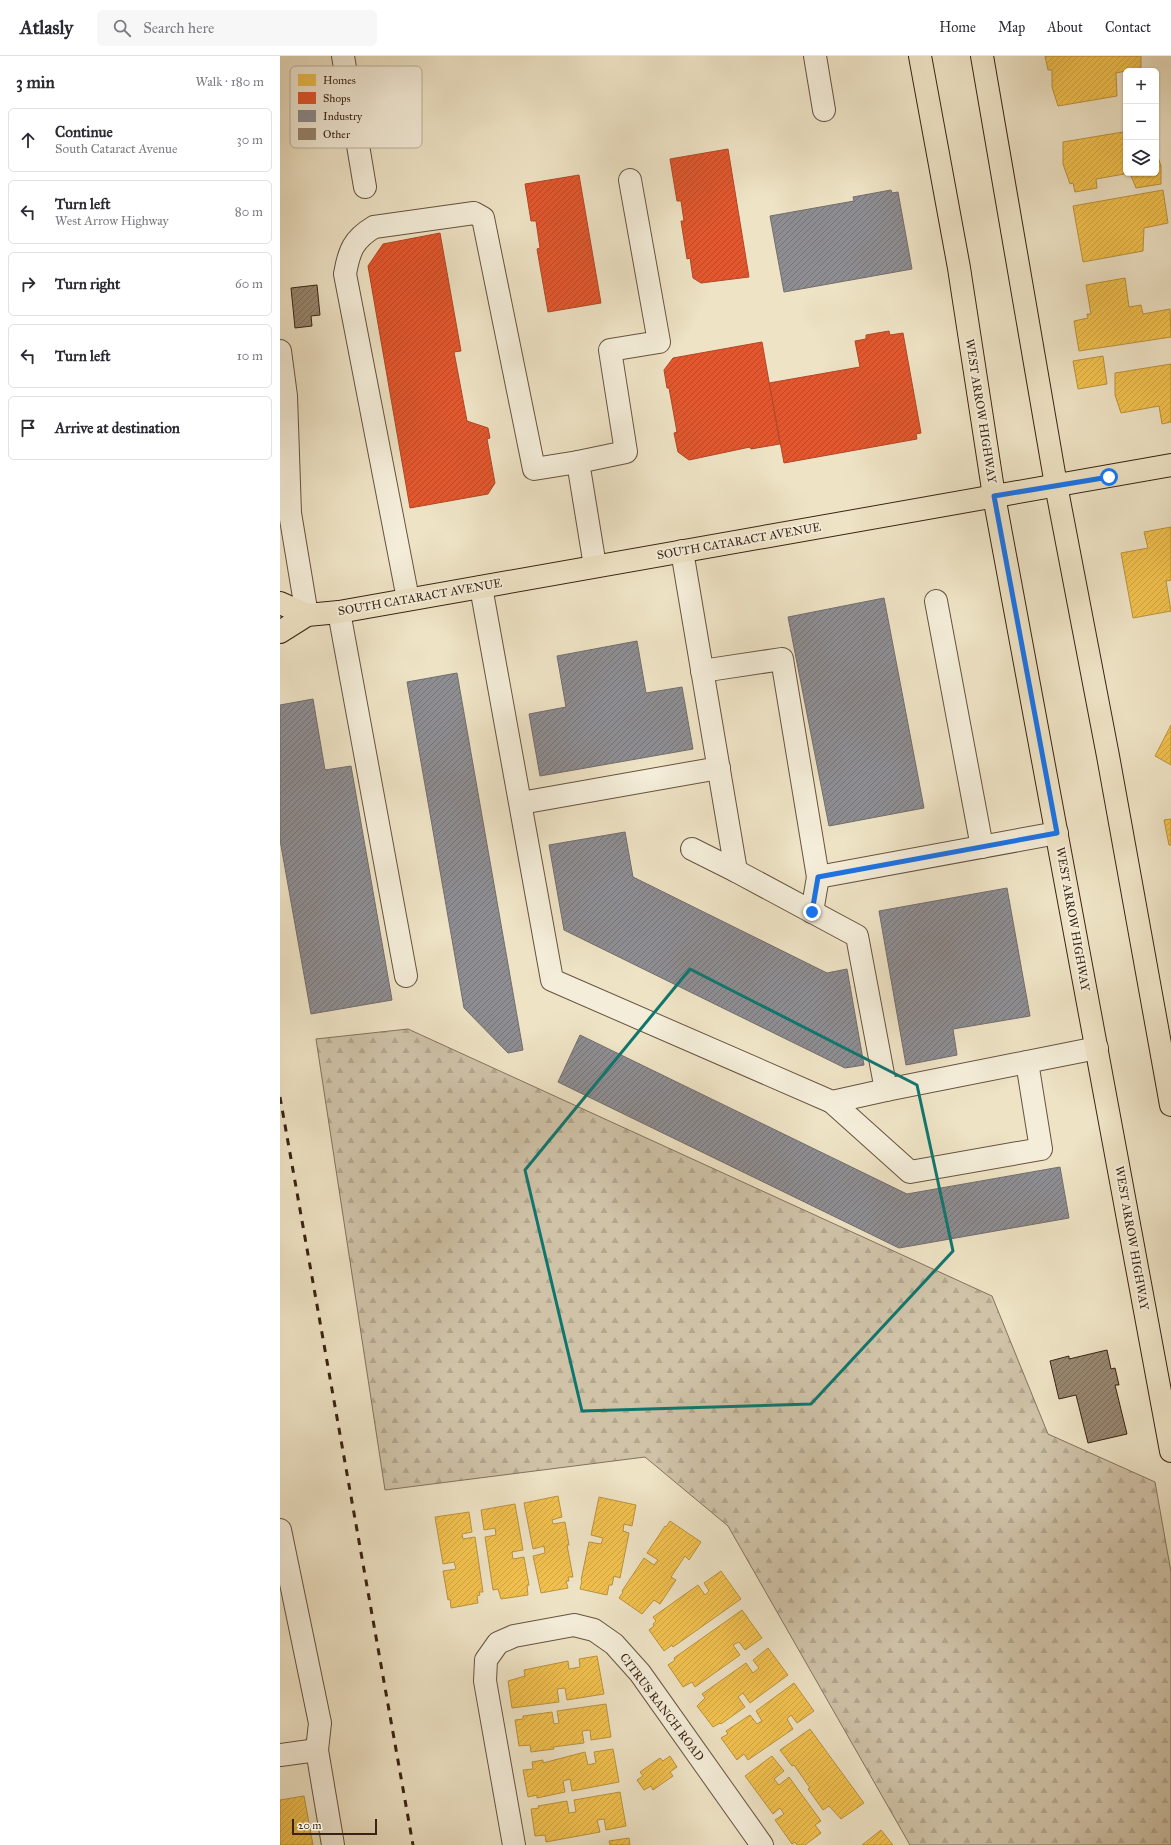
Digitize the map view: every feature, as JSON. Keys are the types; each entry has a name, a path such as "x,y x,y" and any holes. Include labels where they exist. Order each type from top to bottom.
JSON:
{"main road":[{"name":"WEST ARROW HIGHWAY","path":"920,56 959,268 994,496 1171,1451"},
{"path":"982,56 1056,485 1108,756 1171,1105"},
{"name":"SOUTH CATARACT AVENUE","path":"280,632 307,615 339,612 1056,485 1093,480 1171,465"},
{"name":"SOUTH CATARACT AVENUE","path":"280,603 307,615"}],"lane":[{"path":"342,56 344,66"},
{"path":"815,56 824,110"},
{"path":"358,148 365,187"},
{"path":"408,600 345,274 350,251 361,235 374,227 474,213 483,218 534,469 626,452 610,350 659,342 630,180"},
{"path":"280,351 286,396 290,513 307,615"},
{"path":"578,462 595,566"},
{"path":"682,551 736,871"},
{"path":"481,587 552,980 832,1102 910,1172 1041,1149 1026,1062"},
{"path":"936,601 982,847"},
{"path":"339,612 406,976"},
{"path":"702,672 782,659 818,877 812,912"},
{"path":"521,803 718,768"},
{"path":"818,877 1057,833"},
{"path":"692,849 857,936 886,1090"},
{"path":"832,1102 1097,1048"},
{"path":"280,1530 320,1723 317,1750 333,1845"},
{"name":"CITRUS RANCH ROAD","path":"514,1845 485,1681 486,1660 498,1643 514,1636 574,1625 594,1630 614,1644 640,1673 762,1845"},
{"path":"280,1755 317,1750"}],"highlighted area":[{"path":"690,969 917,1085 953,1251 811,1404 582,1411 525,1170"}],"green space":[{"path":"408,1029 992,1296 1048,1434 1155,1482 1171,1572 1171,1845 910,1845 728,1526 645,1457 385,1490 316,1039"}],"building: Homes":[{"path":"1045,56 1141,56 1141,68 1123,68 1123,72 1116,73 1117,96 1058,106 1052,87 1052,70 1048,70"},
{"path":"1123,132 1123,174 1096,179 1097,188 1075,192 1073,183 1070,184 1063,164 1063,142"},
{"path":"1159,160 1161,166 1161,184 1136,188 1131,176 1159,176"},
{"path":"1163,190 1168,223 1144,228 1143,251 1083,262 1073,206"},
{"path":"1125,278 1129,307 1141,305 1143,314 1170,309 1171,337 1079,351 1074,321 1088,318 1087,314 1091,314 1086,285"},
{"path":"1103,356 1107,384 1078,389 1073,361"},
{"path":"1171,364 1171,422 1162,424 1159,406 1121,413 1115,395 1115,373"},
{"path":"1171,527 1171,580 1166,581 1171,611 1133,618 1121,553 1148,548 1144,532"},
{"path":"1171,725 1171,765 1155,756"},
{"path":"1171,819 1171,845 1169,845 1164,820"},
{"path":"558,1496 562,1517 552,1520 553,1524 565,1522 569,1545 567,1545 573,1577 568,1577 569,1581 566,1581 568,1588 541,1593 533,1556 545,1553 544,1546 533,1549 524,1503"},
{"path":"599,1497 636,1505 632,1526 624,1524 623,1531 629,1533 620,1578 614,1576 612,1585 609,1585 607,1595 580,1589 589,1542 601,1544 603,1538 591,1535"},
{"path":"515,1504 523,1550 512,1552 513,1559 524,1557 529,1585 527,1586 528,1595 501,1599 498,1589 493,1590 485,1537 496,1535 495,1528 484,1530 481,1510"},
{"path":"469,1512 472,1532 462,1534 463,1539 475,1537 483,1592 479,1592 480,1595 477,1596 478,1603 451,1608 450,1599 448,1600 443,1571 456,1569 454,1562 443,1564 435,1517"},
{"path":"670,1521 701,1542 689,1560 685,1556 671,1577 676,1580 660,1604 654,1600 642,1614 619,1598 644,1558 654,1565 658,1560 647,1553"},
{"path":"721,1571 741,1599 673,1647 672,1645 664,1651 649,1630 654,1626 653,1624 656,1621 653,1617 698,1585 705,1595 709,1591 704,1583"},
{"path":"742,1610 762,1638 745,1650 739,1642 733,1645 740,1655 695,1687 692,1682 683,1687 668,1665 675,1660 674,1658"},
{"path":"768,1648 788,1675 750,1703 743,1693 738,1697 745,1707 721,1724 720,1723 713,1727 697,1706 705,1698 702,1694 746,1663 753,1673 759,1668 753,1660"},
{"path":"597,1656 604,1694 567,1700 565,1688 557,1689 559,1702 512,1708 508,1681 525,1676 524,1670 568,1661 569,1669 580,1667 579,1659"},
{"path":"794,1683 814,1711 797,1723 791,1715 787,1719 793,1729 748,1760 744,1754 737,1760 721,1738 728,1734 726,1731 750,1715 757,1724 762,1721 756,1711"},
{"path":"606,1704 611,1737 591,1740 590,1730 582,1731 584,1743 553,1747 554,1749 531,1752 530,1745 519,1746 515,1720 523,1719 523,1716 552,1712 554,1724 559,1723 557,1711"},
{"path":"810,1729 864,1803 841,1819 829,1806 823,1810 808,1789 810,1788 794,1765 792,1766 780,1750"},
{"path":"613,1749 619,1782 572,1791 570,1779 563,1781 565,1792 537,1798 537,1795 528,1797 523,1770 533,1769 532,1762 543,1760 543,1763 585,1752 588,1765 596,1763 594,1752"},
{"path":"670,1756 677,1767 670,1772 673,1776 653,1790 651,1786 644,1790 637,1780 643,1776 640,1772 660,1758 663,1761"},
{"path":"772,1756 784,1771 774,1779 779,1785 789,1777 821,1821 815,1825 821,1833 805,1845 797,1845 795,1842 792,1844 775,1820 784,1814 780,1808 773,1814 745,1776"},
{"path":"620,1792 626,1826 606,1830 604,1819 597,1820 600,1832 546,1842 545,1835 535,1836 531,1809 539,1808 538,1806 567,1801 569,1813 576,1812 574,1800"},
{"path":"304,1796 313,1845 280,1845 280,1800"},
{"path":"881,1830 893,1845 862,1845"},
{"path":"629,1838 630,1845 610,1845 609,1841"}],"building: Shops":[{"path":"728,149 749,277 701,283 693,278 690,258 687,259 681,221 684,221 681,201 677,201 670,159"},
{"path":"579,175 601,303 548,312 537,249 540,248 536,221 531,221 525,184"},
{"path":"440,233 461,351 454,352 467,421 488,428 490,438 487,439 495,483 488,494 410,508 368,266 383,244"},
{"path":"889,331 890,335 903,333 921,433 916,434 917,439 784,463 769,383 860,367 855,341 866,339 866,335"},
{"path":"762,342 780,444 751,449 750,447 689,460 678,452 674,433 677,432 664,370 673,358"}],"building: Industry":[{"path":"891,190 892,193 898,192 912,269 784,292 770,216 854,201 853,197"},
{"path":"884,598 924,808 829,826 788,617"},
{"path":"637,641 646,693 682,687 693,749 540,776 529,714 566,707 557,656"},
{"path":"457,673 523,1050 508,1053 464,1008 407,682"},
{"path":"313,699 325,770 351,766 392,1000 311,1014 280,840 280,705"},
{"path":"625,832 633,877 827,973 847,969 864,1065 845,1068 564,930 549,845"},
{"path":"1007,888 1030,1016 953,1029 957,1055 906,1065 879,911"},
{"path":"580,1035 907,1194 1060,1167 1069,1218 899,1248 558,1082"}],"building: Other":[{"path":"317,285 320,315 311,316 312,326 295,328 291,288"},
{"path":"1107,1350 1111,1369 1115,1368 1119,1385 1115,1385 1127,1434 1088,1443 1076,1395 1059,1399 1050,1361 1069,1356 1069,1359"}],"railway":[{"path":"280,1097 413,1845"}],"route":[{"path":"812,912 818,877 1057,833 994,496 1109,477"}]}
